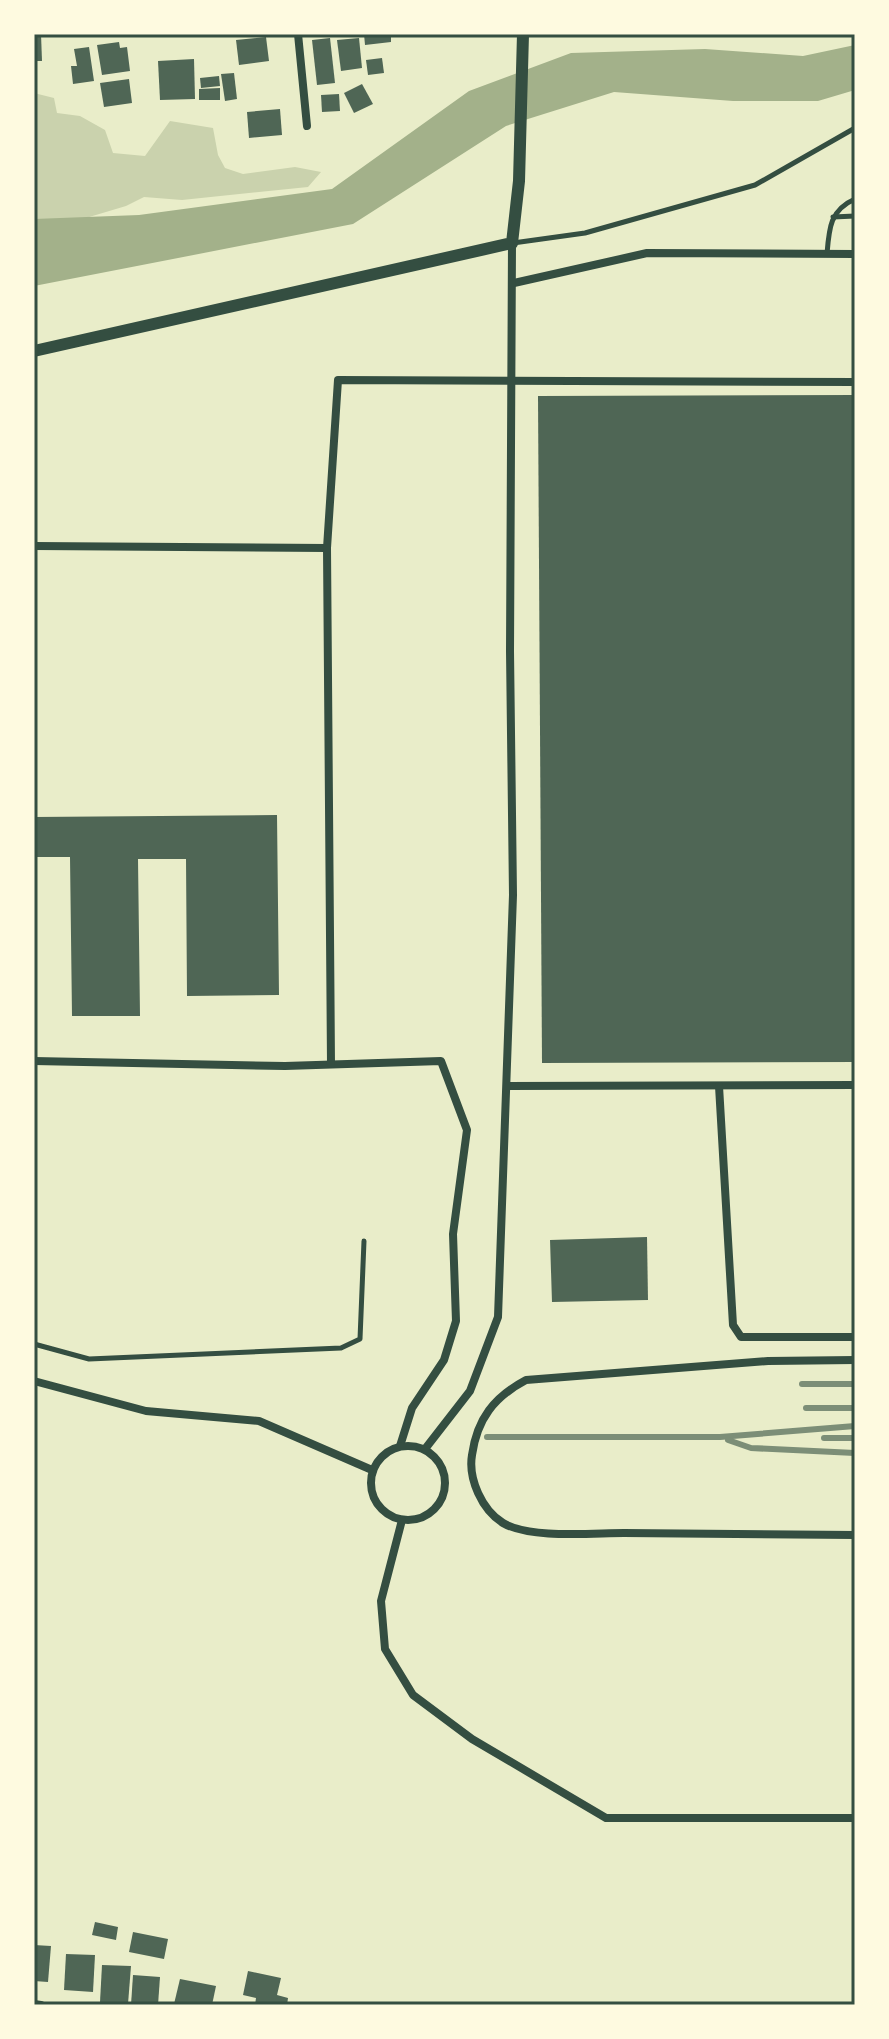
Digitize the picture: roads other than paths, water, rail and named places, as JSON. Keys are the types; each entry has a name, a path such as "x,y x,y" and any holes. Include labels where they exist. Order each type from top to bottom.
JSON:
{"street":[{"path":"298,34 307,126"},
{"path":"425,1449 470,1391 498,1317 513,895 510,651 514,383 512,243 519,181 523,34"},
{"path":"34,351 512,243"},
{"path":"514,283 647,253 855,254"},
{"path":"331,1064 332,863 327,548 338,380 855,382"},
{"path":"34,546 327,548"},
{"path":"34,1061 331,1064 441,1061 467,1130 453,1234 456,1321 444,1360 412,1408 400,1446"},
{"path":"507,1086 855,1085"},
{"path":"719,1086 733,1325 741,1337 855,1337"},
{"path":"855,1360 768,1361 526,1380 504,1392 488,1407 473,1446 470,1465 476,1488 490,1511 502,1522 518,1529 579,1533 855,1535"},
{"path":"34,1381 146,1411 259,1421 372,1470"},
{"path":"400,1446 425,1449 441,1466 445,1477 442,1500 425,1517 402,1520 379,1508 370,1483 372,1470 388,1451 400,1446"},
{"path":"402,1520 381,1601 385,1649 413,1695 472,1739 606,1818 855,1818"},
{"path":"34,2004 41,2005"}],"lane":[{"path":"512,243 585,233 755,185 855,128"},
{"path":"827,254 832,217 843,205 855,199"},
{"path":"832,217 855,216"},
{"path":"34,1344 89,1359 341,1348 357,1344 360,1339 364,1241"}],"railway":[{"path":"802,1384 855,1384"},
{"path":"806,1408 855,1408"},
{"path":"487,1437 720,1437 855,1426"},
{"path":"824,1438 855,1438"},
{"path":"728,1440 751,1448 855,1453"}]}
